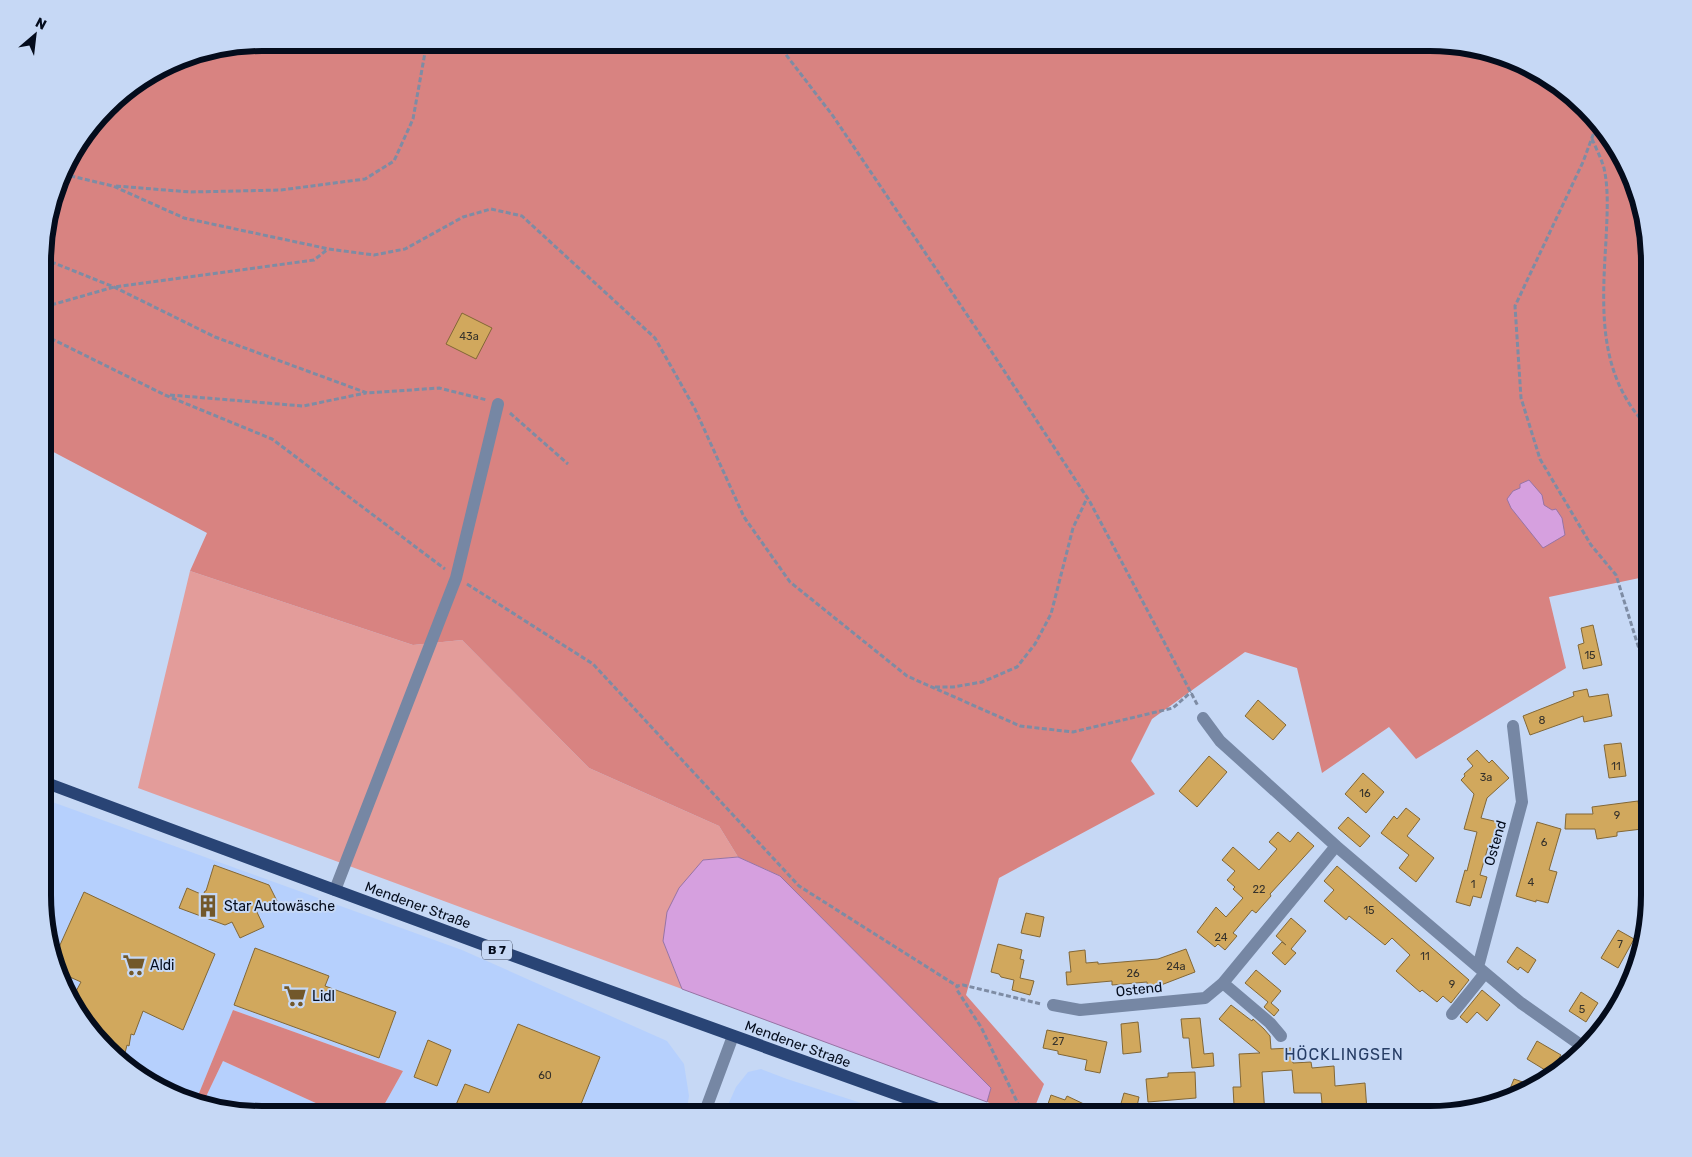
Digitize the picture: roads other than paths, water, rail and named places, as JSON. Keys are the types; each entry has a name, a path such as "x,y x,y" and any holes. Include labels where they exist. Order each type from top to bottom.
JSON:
{"main road":[{"name":"Mendener Straße","path":"51,785 733,1036 930,1106"}],"street":[{"path":"335,890 456,578 498,404"},
{"path":"1203,718 1220,741 1336,846 1521,1003 1579,1044"},
{"name":"Ostend","path":"1481,970 1494,900 1522,802 1513,726"},
{"name":"Ostend","path":"1052,1005 1080,1010 1205,998 1223,983 1336,846"},
{"path":"1452,1014 1481,970"},
{"path":"1223,983 1270,1023 1281,1036"},
{"path":"707,1106 733,1036"}],"place":[{"name":"Star Autowäsche","path":"208,906"},
{"name":"Aldi","path":"134,965"},
{"name":"Lidl","path":"295,996"}],"district":[{"name":"HÖCKLINGSEN","path":"1344,1054"}]}
